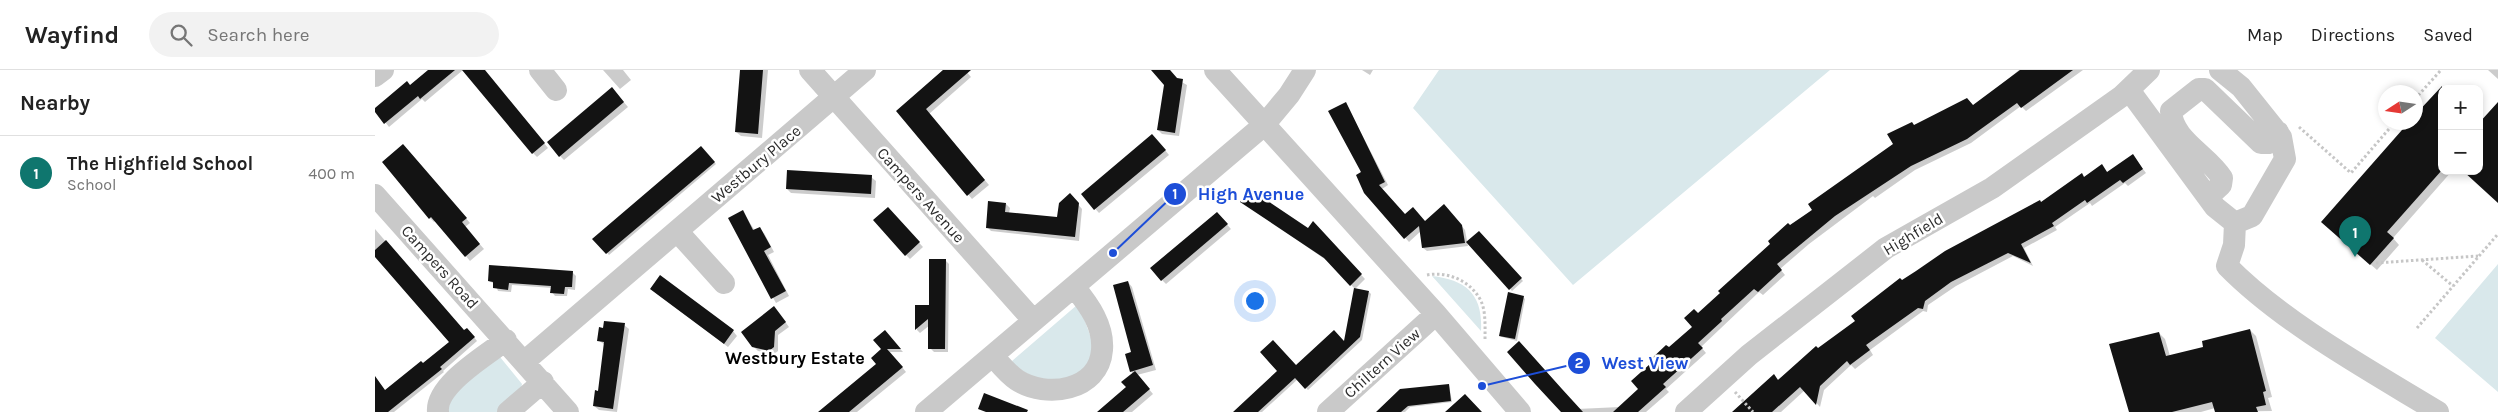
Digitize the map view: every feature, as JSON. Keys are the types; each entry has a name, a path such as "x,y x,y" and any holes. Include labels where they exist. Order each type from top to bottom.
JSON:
{"street":[{"path":"375,76 383,70"},
{"path":"540,70 555,90"},
{"name":"Campers Avenue","path":"810,70 1033,320"},
{"name":"Westbury Place","path":"525,361 865,70"},
{"path":"1215,70 1436,314 1520,412"},
{"path":"926,412 1033,320 1075,288 1264,126 1289,95 1305,70"},
{"name":"Highfield","path":"1686,412 1749,355 1886,248 1992,188 2129,90 2149,70"},
{"path":"2220,70 2286,127"},
{"path":"2208,197 2221,185 2222,178 2191,147 2171,119 2171,111 2199,89 2205,89 2261,143 2268,142 2286,127"},
{"path":"2129,90 2215,207 2235,223"},
{"path":"2235,223 2252,216 2285,159 2281,137 2286,127"},
{"name":"Campers Road","path":"375,195 525,361 568,412"},
{"path":"2235,223 2234,245 2227,266 2242,281 2309,331 2438,412"},
{"path":"677,231 724,283"},
{"path":"993,356 1017,381 1044,390 1059,391 1075,386 1090,376 1099,364 1103,349 1099,324 1089,304 1075,288"},
{"name":"Chiltern View","path":"1328,412 1436,314"},
{"path":"438,412 442,396 449,384 506,340"},
{"path":"508,412 543,382"}],"path":[{"path":"2423,90 2441,70"},
{"path":"2286,127 2351,173 2388,130"},
{"path":"2417,328 2498,234"},
{"path":"2375,263 2479,256"},
{"path":"2422,260 2453,286"},
{"path":"1427,275 1437,273 1457,278 1471,288 1481,301 1483,308 1485,340"},
{"path":"1723,378 1753,412"}],"shaded area":[{"path":"1439,70 1830,70 1573,285 1413,108"},
{"path":"2498,264 2498,392 2435,338"},
{"path":"1432,276 1455,281 1470,292 1476,299 1479,308 1481,331"},
{"path":"1077,305 1080,308 1096,351 1079,375 1047,384 1015,367 1012,361"},
{"path":"500,357 522,384 520,392 499,412 447,412 454,391"}],"building":[{"path":"428,70 455,70 420,99 418,96 384,124 375,112 375,108 407,81 410,85"},
{"path":"462,70 485,70 545,143 532,154"},
{"path":"740,70 763,70 758,134 735,132"},
{"path":"943,70 971,70 926,109 985,180 967,196 896,111"},
{"path":"1151,70 1170,70 1177,78 1183,79 1175,133 1157,130 1164,85"},
{"path":"2020,70 2073,70 2021,108 2017,103 1967,139 1911,166 1835,216 1777,264 1782,270 1758,292 1754,289 1721,319 1722,321 1698,343 1703,348 1663,384 1666,387 1638,412 1613,412 1638,389 1631,381 1650,364 1648,362 1666,345 1669,347 1692,327 1684,318 1694,309 1698,313 1720,293 1718,291 1770,244 1768,241 1788,223 1790,225 1812,210 1808,204 1893,144 1887,134 1912,122 1914,125 1967,98 1973,105"},
{"path":"612,87 624,102 559,157 547,142"},
{"path":"2438,90 2438,175 2387,232 2394,238 2370,265 2321,222 2402,130 2423,130 2423,106"},
{"path":"1346,102 1385,182 1379,185 1405,214 1413,207 1425,221 1444,204 1462,225 1465,243 1422,248 1419,226 1404,239 1364,193 1356,175 1361,172 1328,111"},
{"path":"2498,102 2498,203 2467,175 2483,175 2483,119"},
{"path":"1152,134 1166,150 1094,210 1081,194"},
{"path":"403,144 467,218 462,222 480,244 465,257 431,217 429,219 382,162"},
{"path":"701,146 715,162 606,254 592,239"},
{"path":"2133,154 2143,169 2123,183 2120,180 2087,203 2085,200 2052,223 2054,226 2021,244 2031,263 2008,253 1951,282 1925,301 1923,309 1918,308 1866,345 1870,350 1850,365 1847,361 1820,386 1816,405 1800,387 1772,412 1732,412 1774,374 1778,380 1816,346 1818,348 1855,321 1851,316 1900,278 1902,280 1945,251 2040,200 2041,202 2082,173 2084,177 2102,164 2107,172"},
{"path":"787,170 872,175 871,194 786,189"},
{"path":"1250,189 1308,228 1313,221 1362,274 1350,286 1324,258 1240,202"},
{"path":"1070,193 1079,203 1075,237 986,228 988,201 1006,203 1005,212 1057,217 1059,203"},
{"path":"888,207 920,242 905,256 873,220"},
{"path":"743,210 753,230 760,227 771,247 764,251 786,291 771,299 728,218"},
{"path":"1217,212 1228,224 1161,281 1150,268"},
{"path":"1479,231 1522,278 1509,290 1466,242"},
{"path":"386,240 464,330 467,328 475,337 440,367 442,369 388,412 375,412 375,376 385,390 421,361 423,363 449,342 375,257 375,250"},
{"path":"929,259 946,259 945,349 928,349 928,319 915,330 915,305 929,305"},
{"path":"489,265 573,271 572,287 565,287 564,294 550,293 551,286 509,283 508,290 493,288 493,282 488,281"},
{"path":"660,275 734,330 724,344 650,289"},
{"path":"1128,281 1153,365 1130,372 1125,354 1131,352 1113,285"},
{"path":"1354,288 1369,291 1360,337 1305,389 1295,378 1258,412 1233,412 1277,371 1260,352 1273,340 1296,365 1334,330 1344,341"},
{"path":"1508,292 1524,296 1515,339 1499,336"},
{"path":"774,306 786,322 775,331 774,347 769,351 752,347 741,332"},
{"path":"604,321 625,323 613,409 593,406 595,390 598,391 604,342 597,341 599,327 603,328"},
{"path":"2250,329 2266,391 2263,392 2266,405 2256,407 2258,412 2215,412 2212,402 2172,412 2129,412 2109,344 2159,332 2166,356 2203,347 2202,341"},
{"path":"885,330 901,349 887,349 903,367 849,412 818,412 876,364 871,358 881,349 873,340"},
{"path":"1519,341 1583,412 1561,412 1535,384 1507,352"},
{"path":"1135,371 1150,389 1123,412 1097,412 1126,387 1121,382"},
{"path":"1449,384 1451,401 1408,406 1401,412 1376,412 1400,389"},
{"path":"984,393 1028,410 1027,412 986,412 978,409"},
{"path":"1465,394 1482,412 1445,412"}],"place":[{"name":"High Avenue","path":"1113,253"},
{"name":"The Highfield School","path":"2355,257"},
{"name":"West View","path":"1482,386"}],"district":[{"name":"Westbury Estate","path":"795,358"}]}
